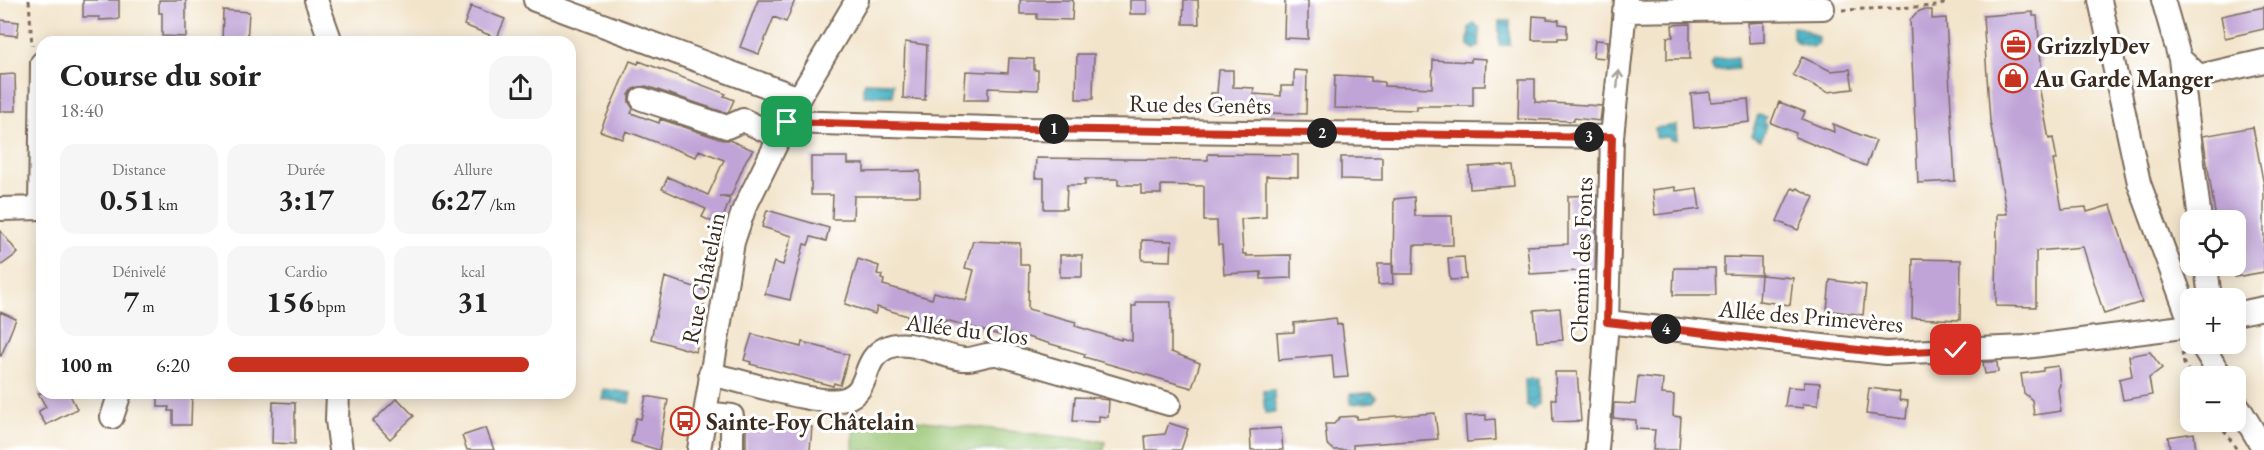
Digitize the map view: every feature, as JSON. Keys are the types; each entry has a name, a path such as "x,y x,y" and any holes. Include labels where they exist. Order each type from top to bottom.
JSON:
{"street":[{"path":"316,0 329,36"},
{"path":"536,0 799,98"},
{"name":"Rue Châtelain","path":"699,450 733,242 744,209 799,98 858,0"},
{"path":"2100,0 2139,183 2180,294"},
{"path":"2163,0 2180,59 2199,210"},
{"path":"1625,5 1823,8"},
{"name":"Chemin des Fonts","path":"1597,450 1607,322 1612,137 1625,5"},
{"path":"2180,59 2199,76 2264,61"},
{"path":"642,99 727,127 743,120 783,129"},
{"name":"Rue des Genêts","path":"783,129 1025,129 1612,137"},
{"path":"0,209 36,208"},
{"path":"2246,312 2264,308"},
{"name":"Allée des Primevères","path":"1607,322 1886,353 2025,347 2180,327"},
{"name":"Allée du Clos","path":"710,374 814,400 845,399 862,387 873,360 881,351 900,344 965,359 995,354 1009,357 1169,404"},
{"path":"112,417 118,399"},
{"path":"338,399 337,420 341,450"},
{"path":"705,413 732,416 732,450"},
{"path":"2255,415 2264,448"}],"path":[{"path":"29,0 30,44 36,52"},
{"path":"1823,8 1833,10 1939,6 1949,0"},
{"path":"2225,432 2237,450"}],"green space":[{"path":"854,413 1105,442 1104,450 853,450"}],"water":[{"path":"1499,21 1510,21 1510,45 1499,45"},
{"path":"1474,24 1480,29 1479,46 1474,49 1468,45 1469,28"},
{"path":"1793,27 1802,28 1818,37 1819,43 1813,47 1797,43 1793,37"},
{"path":"1737,57 1738,69 1714,71 1710,66 1713,60"},
{"path":"865,82 893,83 893,96 864,96"},
{"path":"1758,115 1766,117 1761,140 1751,136"},
{"path":"1676,125 1677,140 1671,140 1668,137 1656,138 1655,128"},
{"path":"1525,378 1538,378 1539,404 1533,409 1526,405"},
{"path":"604,389 631,393 629,403 602,399"},
{"path":"1274,390 1275,412 1265,413 1263,391"},
{"path":"1372,393 1377,397 1373,402 1351,404 1350,394"}],"building":[{"path":"83,0 119,0 119,19 99,20 99,17 83,17"},
{"path":"159,0 186,0 186,36 162,36 162,13 159,13"},
{"path":"758,0 795,0 786,22 774,17 759,54 740,47"},
{"path":"1020,0 1073,0 1072,20 1037,19 1037,14 1020,14"},
{"path":"1130,0 1147,0 1147,14 1130,14"},
{"path":"1184,0 1198,0 1199,24 1183,24"},
{"path":"1285,0 1308,0 1308,39 1284,38"},
{"path":"471,6 505,19 498,36 492,36 464,25"},
{"path":"2264,7 2264,29 2225,38 2221,16"},
{"path":"223,10 249,12 247,36 222,36"},
{"path":"1922,10 1932,10 1932,19 1946,18 1955,181 1918,183 1910,20"},
{"path":"2033,12 2033,16 2037,16 2043,86 2039,86 2049,139 2053,138 2057,160 2053,160 2062,209 2086,207 2087,212 2111,205 2142,302 2104,314 2083,247 2036,251 2036,307 1996,306 1997,214 2007,214 1990,121 1983,16"},
{"path":"1533,16 1559,20 1559,24 1567,25 1567,38 1532,40"},
{"path":"0,20 19,22 17,36 0,34"},
{"path":"1764,22 1764,42 1749,43 1748,23"},
{"path":"1690,24 1690,59 1667,59 1667,37 1673,37 1672,25"},
{"path":"1595,40 1608,41 1606,58 1593,57"},
{"path":"905,42 927,45 925,100 903,98"},
{"path":"1077,54 1094,54 1093,99 1076,99"},
{"path":"1802,57 1831,71 1850,69 1853,89 1827,92 1793,75"},
{"path":"1009,58 1034,59 1034,70 1038,70 1038,90 988,88 988,100 964,100 966,71 1008,73"},
{"path":"1471,58 1486,59 1485,86 1473,86 1473,106 1417,106 1417,110 1334,108 1335,75 1371,77 1371,81 1384,82 1384,86 1432,88 1433,60 1471,62"},
{"path":"630,61 638,64 639,61 726,94 724,96 734,100 726,113 646,86 633,89 629,95 629,102 633,109 631,113 659,123 660,119 729,140 753,150 746,160 731,196 719,196 730,199 720,226 702,217 706,209 662,189 668,177 708,195 724,160 699,150 696,157 626,131 623,139 600,131"},
{"path":"1219,70 1233,70 1233,87 1254,88 1253,94 1281,96 1281,86 1294,86 1294,70 1307,71 1306,114 1211,112 1211,93 1217,93"},
{"path":"15,74 16,111 0,111 0,75"},
{"path":"1519,79 1535,79 1535,102 1602,106 1600,121 1574,118 1574,121 1518,119"},
{"path":"1710,92 1711,102 1748,99 1750,122 1694,128 1691,94"},
{"path":"1779,102 1805,112 1802,119 1819,126 1834,132 1833,124 1876,141 1866,166 1795,137 1796,133 1771,123"},
{"path":"2253,127 2264,186 2264,272 2246,275 2246,210 2214,210 2203,136"},
{"path":"1208,154 1298,155 1298,177 1266,176 1266,217 1241,219 1243,254 1246,256 1291,255 1291,278 1261,279 1261,272 1224,274 1222,245 1218,245 1217,221 1204,221 1204,186 1161,185 1161,194 1141,194 1141,185 1118,185 1118,179 1085,179 1085,185 1067,185 1066,209 1044,209 1044,178 1035,178 1036,158 1208,160"},
{"path":"811,157 848,157 848,164 864,164 864,172 920,171 920,196 854,196 853,219 832,219 833,195 811,195"},
{"path":"1341,157 1382,157 1382,180 1341,179"},
{"path":"1513,166 1515,186 1470,189 1469,167"},
{"path":"1675,187 1676,191 1697,188 1700,209 1655,215 1652,190"},
{"path":"1792,188 1796,190 1797,188 1814,197 1798,230 1777,221"},
{"path":"1597,195 1595,270 1530,274 1527,246 1568,244 1568,196"},
{"path":"1414,197 1415,216 1452,216 1453,245 1414,245 1413,274 1393,274 1394,199"},
{"path":"767,210 829,228 826,241 811,237 808,245 804,244 790,300 765,294 774,262 783,265 792,236 762,227"},
{"path":"0,230 18,253 0,266"},
{"path":"1142,240 1172,241 1171,261 1142,260"},
{"path":"973,241 1020,243 1020,265 1029,265 1028,309 1076,322 1075,326 1121,340 1121,338 1132,341 1132,306 1136,306 1136,302 1171,302 1171,352 1200,363 1192,388 1084,357 1085,354 1027,337 1001,332 1000,335 946,320 941,326 926,322 924,329 910,325 911,321 907,320 908,316 877,307 875,314 845,304 858,259 879,266 877,274 882,275 883,285 932,299 934,292 966,301 974,270 965,268"},
{"path":"1060,255 1082,255 1082,277 1060,277"},
{"path":"1464,257 1466,279 1450,280 1448,258"},
{"path":"1724,257 1761,258 1761,275 1724,274"},
{"path":"1913,259 1961,260 1960,320 1912,318"},
{"path":"1378,264 1392,264 1393,284 1378,285"},
{"path":"1674,268 1715,268 1716,295 1673,295"},
{"path":"1761,275 1793,278 1790,305 1759,301"},
{"path":"665,277 706,291 696,352 651,339"},
{"path":"1830,280 1866,285 1863,315 1827,310"},
{"path":"1560,308 1563,340 1537,342 1534,310"},
{"path":"0,312 16,319 1,356 0,356"},
{"path":"1336,318 1337,325 1342,324 1348,377 1334,378 1332,355 1279,360 1277,333 1294,332 1294,323"},
{"path":"752,334 801,347 802,342 849,355 840,385 834,383 833,386 750,364 751,362 744,360"},
{"path":"2150,352 2162,368 2149,378 2152,395 2123,400 2119,379 2132,376 2129,356"},
{"path":"1983,362 1997,362 1998,372 1985,374"},
{"path":"2058,366 2061,411 2034,415 2032,400 2024,393 2021,374"},
{"path":"1555,372 1577,372 1581,421 1553,422 1552,399 1556,399"},
{"path":"1638,376 1663,379 1662,394 1674,395 1673,416 1681,417 1679,450 1653,450 1655,430 1636,429 1636,420 1613,418 1614,403 1635,404"},
{"path":"1804,382 1820,383 1818,405 1803,404 1803,408 1785,406 1788,387 1804,388"},
{"path":"1869,388 1900,392 1899,400 1908,401 1906,419 1866,414"},
{"path":"646,396 668,400 659,450 631,442 636,418 641,419"},
{"path":"1075,397 1109,400 1108,417 1099,416 1099,422 1073,421"},
{"path":"41,399 72,399 77,409 46,425 39,411 46,407"},
{"path":"158,399 192,399 191,425 173,425 173,411 168,411 169,407 158,407"},
{"path":"396,399 414,416 390,439 373,421"},
{"path":"273,402 295,403 295,444 272,443"},
{"path":"1435,413 1438,439 1353,445 1353,450 1334,450 1327,444 1325,424 1334,424 1340,417 1357,416 1357,419"},
{"path":"1486,415 1486,420 1495,419 1496,440 1467,442 1465,416"},
{"path":"1169,423 1188,429 1181,450 1146,450 1145,436 1165,434"},
{"path":"746,426 812,427 810,450 746,450"},
{"path":"486,428 494,450 467,450 462,436"},
{"path":"1281,428 1283,450 1251,450 1250,430"},
{"path":"2194,433 2196,450 2170,450 2168,437"}],"place":[{"name":"GrizzlyDev","path":"2016,45"},
{"name":"Au Garde Manger","path":"2013,78"},
{"name":"Sainte-Foy Châtelain","path":"685,421"}],"route":[{"path":"787,122 1025,129 1612,137 1607,322 1886,353 1956,350"}]}
